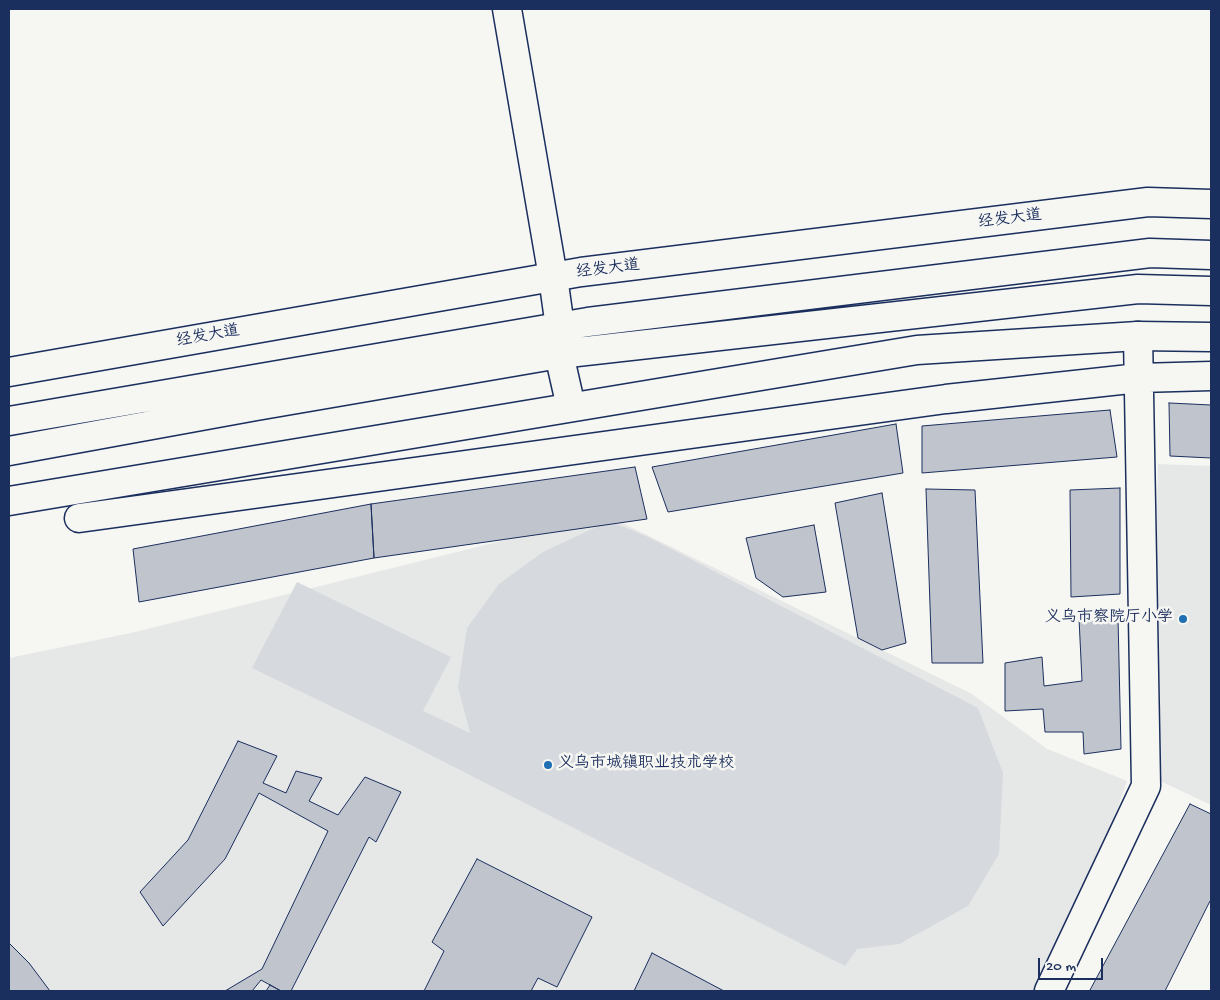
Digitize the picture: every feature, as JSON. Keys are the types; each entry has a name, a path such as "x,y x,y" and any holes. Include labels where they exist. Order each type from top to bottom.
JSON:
{"main road":[{"path":"507,9 553,277 560,327 559,354 571,407"},
{"name":"经发大道","path":"9,372 581,272 1148,202 1211,204"},
{"path":"9,422 607,320 1150,253 1211,255"},
{"path":"9,451 559,354 1138,289 1211,291"},
{"path":"824,365 935,312"},
{"path":"1049,991 1146,786 1138,336"},
{"path":"9,501 917,350 1138,336 1211,337"},
{"path":"79,518 946,399 1139,378 1211,376"}],"shaded area":[{"name":"义乌市察院厅小学","path":"1158,464 1211,466 1211,805 1156,779 1153,771"},
{"name":"义乌市城镇职业技术学校","path":"606,515 972,694 1047,749 1127,781 1115,816 1034,991 9,991 9,658 131,633"},
{"path":"609,521 648,537 978,708 1003,773 999,854 968,906 899,944 857,949 845,966 405,742 252,668 297,582 451,657 423,711 470,733 458,687 467,628 499,584 543,552"}],"building":[{"path":"1169,403 1211,405 1211,458 1170,456"},
{"path":"1110,410 1117,457 922,473 922,426"},
{"path":"896,424 903,473 668,512 652,467"},
{"path":"635,467 647,519 374,558 371,504"},
{"path":"1120,488 1120,594 1071,597 1070,490"},
{"path":"926,489 975,490 983,663 932,663"},
{"path":"882,493 906,643 882,650 858,638 835,503"},
{"path":"371,504 374,558 139,602 133,549"},
{"path":"814,525 826,592 783,597 756,578 746,538"},
{"path":"1079,618 1118,618 1121,749 1084,754 1083,732 1045,732 1043,709 1005,711 1005,663 1042,657 1044,686 1082,681"},
{"path":"238,741 277,756 263,783 286,793 296,771 322,778 309,801 338,815 365,777 401,792 376,842 369,837 291,991 281,991 261,980 252,991 225,991 262,969 328,831 259,793 225,859 163,926 140,892 188,840"},
{"path":"1190,804 1211,814 1211,901 1165,991 1090,990"},
{"path":"477,859 592,917 557,987 538,978 531,991 424,991 444,951 432,942"},
{"path":"9,943 29,963 50,991 9,991"},
{"path":"652,953 724,991 634,991"},
{"path":"270,985 281,991 266,991"}],"place":[{"name":"义乌市察院厅小学","path":"1183,619"},
{"name":"义乌市城镇职业技术学校","path":"548,765"}]}
